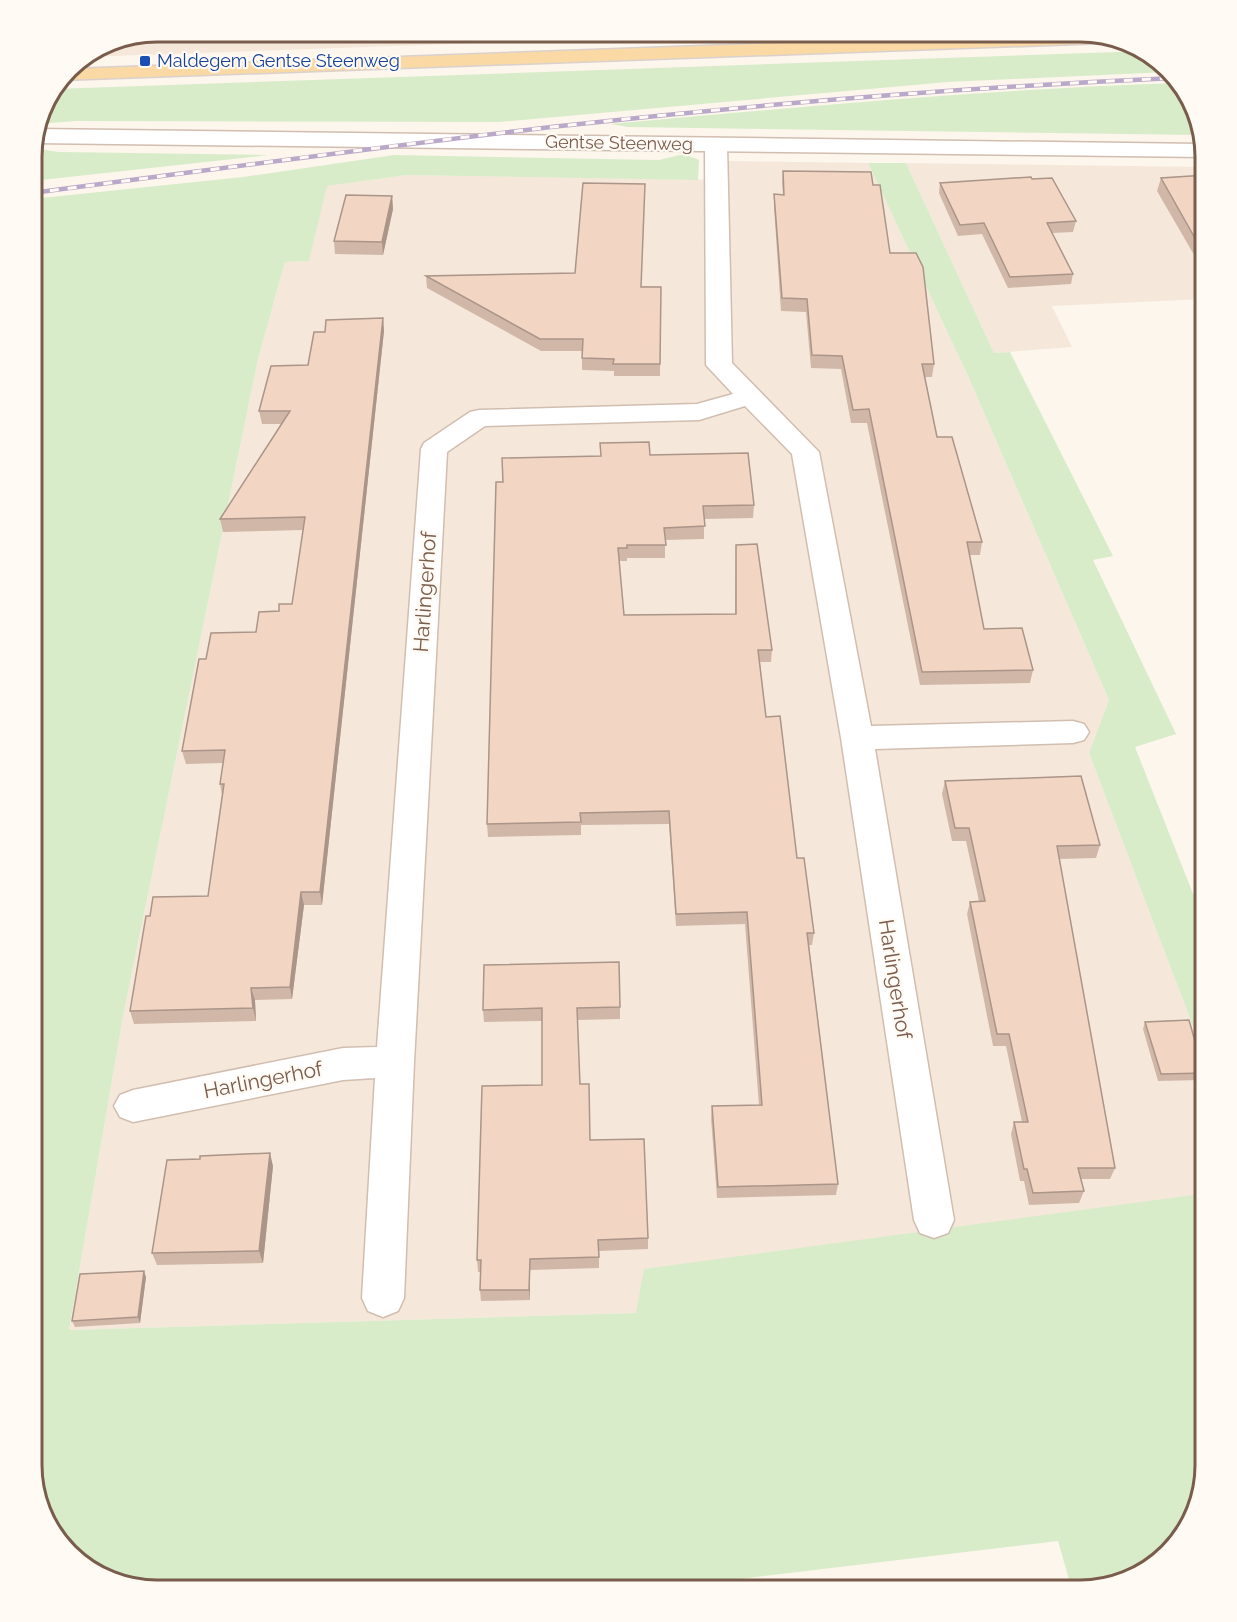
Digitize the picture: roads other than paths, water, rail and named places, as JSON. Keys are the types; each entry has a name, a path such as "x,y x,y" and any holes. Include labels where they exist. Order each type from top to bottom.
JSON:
{"main road":[{"path":"78,75 968,42"}],"street":[{"name":"Gentse Steenweg","path":"44,136 1195,151"},
{"name":"Harlingerhof","path":"716,145 719,365 805,452 857,738 934,1220"},
{"name":"Harlingerhof","path":"383,1298 395,1062 434,449 479,418 699,412 749,397"},
{"path":"857,738 1073,732"},
{"name":"Harlingerhof","path":"133,1106 344,1064 395,1062"}],"railway":[{"path":"42,192 435,141 645,117 947,91 1164,79"}],"place":[{"name":"Maldegem Gentse Steenweg","path":"145,61"}]}
